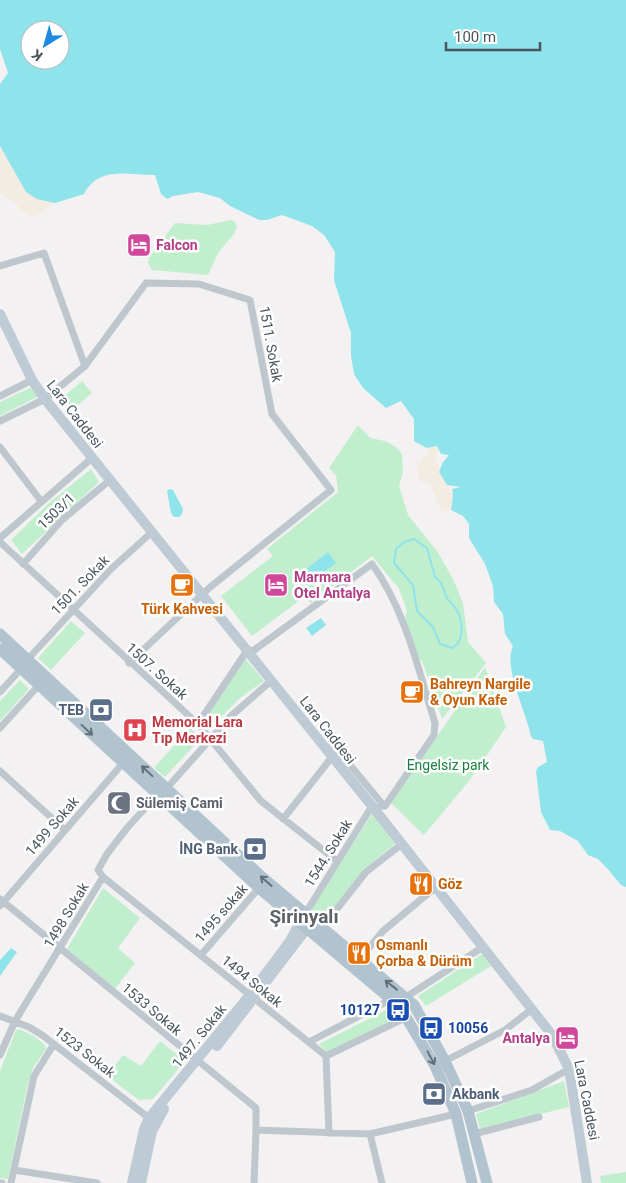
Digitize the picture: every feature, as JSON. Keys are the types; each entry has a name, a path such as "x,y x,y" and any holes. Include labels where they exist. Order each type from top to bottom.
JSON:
{"main road":[{"path":"0,634 39,685 123,763 162,792 259,888 359,960 406,997 420,1014 445,1060 462,1113 472,1183"},
{"path":"0,649 24,664 162,792 392,999 407,1017 474,1134 487,1183"}],"street":[{"path":"0,266 44,253 85,366"},
{"name":"1511. Sokak","path":"0,420 45,399 85,366 146,283 198,284 250,300 272,414 331,490 203,594"},
{"name":"Lara Caddesi","path":"0,314 32,380 45,399 249,651 332,757 378,808 402,844 532,1009 561,1049 570,1069 587,1183"},
{"path":"0,396 32,380"},
{"path":"0,447 42,501"},
{"path":"0,538 92,458"},
{"name":"1503/1","path":"23,564 62,520 110,480"},
{"name":"1501. Sokak","path":"0,692 72,610 111,569 152,532"},
{"name":"1507. Sokak","path":"0,542 198,724 261,801 337,861"},
{"name":"1544. Sokak","path":"249,651 372,564 387,584 398,609 435,723 434,735 337,861 309,923"},
{"path":"129,662 203,594"},
{"path":"198,724 249,651"},
{"path":"162,792 231,716 272,680"},
{"path":"0,728 39,685"},
{"path":"332,743 378,808"},
{"path":"283,819 332,757"},
{"name":"1499 Sokak","path":"1,902 123,763"},
{"path":"0,771 65,830"},
{"name":"1498 Sokak","path":"0,1055 15,1021 103,877 98,870 107,854 162,792"},
{"path":"309,923 366,872 402,844"},
{"name":"1494 Sokak","path":"103,877 326,1056"},
{"path":"359,960 383,931 436,887"},
{"name":"1495 sokak","path":"201,955 259,888"},
{"name":"1533 Sokak","path":"1,902 199,1064 256,1108 256,1130"},
{"name":"1497. Sokak","path":"140,1183 154,1124 158,1116 252,998 290,941 309,923"},
{"path":"406,997 483,947"},
{"path":"309,1042 392,999"},
{"path":"445,1060 506,1030 532,1009"},
{"name":"1523 Sokak","path":"0,1016 29,1027 54,1044 149,1118"},
{"path":"329,1133 326,1056 407,1017"},
{"path":"11,1183 34,1076 54,1044"},
{"name":"1497. Sokak","path":"132,1183 144,1129 149,1118 199,1064"},
{"path":"254,1183 256,1130 370,1134 462,1113 532,1090 570,1069"},
{"path":"474,1134 539,1117"},
{"path":"370,1134 382,1183"},
{"path":"14,1170 97,1183"}],"green space":[{"path":"231,220 235,222 237,227 234,234 218,253 208,275 152,270 148,263 149,258 175,223 207,225"},
{"path":"82,381 92,393 72,410 62,398"},
{"path":"32,387 39,396 0,416 0,402"},
{"path":"358,425 370,438 385,441 396,447 402,454 403,472 399,486 408,515 437,551 453,579 463,603 468,642 486,663 442,719 422,661 417,658 405,619 407,611 399,589 372,556 311,603 304,597 252,636 221,596 273,556 267,549 338,492 336,475 329,468"},
{"path":"91,469 99,482 22,554 11,540 49,503"},
{"path":"71,621 85,633 51,670 38,658"},
{"path":"244,657 264,681 240,698 211,727 204,720"},
{"name":"Engelsiz park","path":"485,667 506,727 469,781 424,835 391,803"},
{"path":"20,680 29,689 0,721 0,701"},
{"path":"190,728 201,738 165,777 154,768"},
{"path":"372,814 395,844 364,869 324,920 311,909"},
{"path":"103,888 140,918 118,948 135,963 115,989 67,949"},
{"path":"482,954 491,966 426,1006 418,996"},
{"path":"392,1007 399,1017 327,1052 319,1044"},
{"path":"19,1029 34,1036 45,1045 46,1049 33,1068 27,1087 8,1179 0,1178 0,1071 16,1030"},
{"path":"160,1041 185,1061 153,1099 139,1100 107,1076 123,1055 141,1066"},
{"path":"564,1081 569,1107 480,1129 476,1114"},
{"path":"626,1172 626,1183 601,1183 600,1176"}],"sand":[{"path":"0,146 26,192 37,199 55,203 34,217 25,213 14,202 0,193"},
{"path":"437,446 440,448 435,458 440,468 439,472 453,495 451,510 442,512 431,486 419,480 416,462 421,462 424,455 429,455 427,448"}],"water":[{"path":"0,0 626,0 626,887 621,885 598,859 588,855 578,841 560,831 550,830 541,812 536,771 538,767 547,762 543,741 533,739 531,736 513,678 511,655 513,646 505,634 503,614 494,602 493,586 485,564 469,538 469,524 463,516 451,510 452,489 461,487 447,485 439,472 443,462 449,455 441,454 437,446 427,448 414,441 414,419 401,401 386,408 363,388 354,374 351,356 351,333 334,280 335,252 324,235 312,226 282,215 267,220 259,220 230,206 220,198 198,192 173,196 167,199 161,194 155,175 115,174 97,179 84,194 55,203 37,199 26,192 0,146 0,84 8,73 0,49"},
{"path":"173,490 183,509 179,517 174,517 171,513 167,491"},
{"path":"328,552 336,563 308,585 300,574"},
{"path":"321,618 326,625 312,636 306,628"},
{"path":"11,948 17,952 0,976 0,960"}],"waterway":[{"path":"414,539 427,548 435,577 440,582 448,600 460,618 461,636 452,648 440,644 433,627 417,611 413,585 394,563 396,549 404,542 414,539"}],"place":[{"name":"Falcon","path":"139,245"},
{"name":"Türk Kahvesi","path":"182,585"},
{"name":"Marmara Otel Antalya","path":"276,585"},
{"name":"Bahreyn Nargile & Oyun Kafe","path":"412,692"},
{"name":"TEB","path":"101,710"},
{"name":"Memorial Lara Tıp Merkezi","path":"135,730"},
{"name":"Sülemiş Cami","path":"119,803"},
{"name":"İNG Bank","path":"255,849"},
{"name":"Göz","path":"421,884"},
{"name":"Osmanlı Çorba & Dürüm","path":"359,953"},
{"name":"10127","path":"398,1010"},
{"name":"10056","path":"431,1028"},
{"name":"Antalya","path":"567,1038"},
{"name":"Akbank","path":"434,1094"}],"district":[{"name":"Şirinyalı","path":"304,916"}]}
